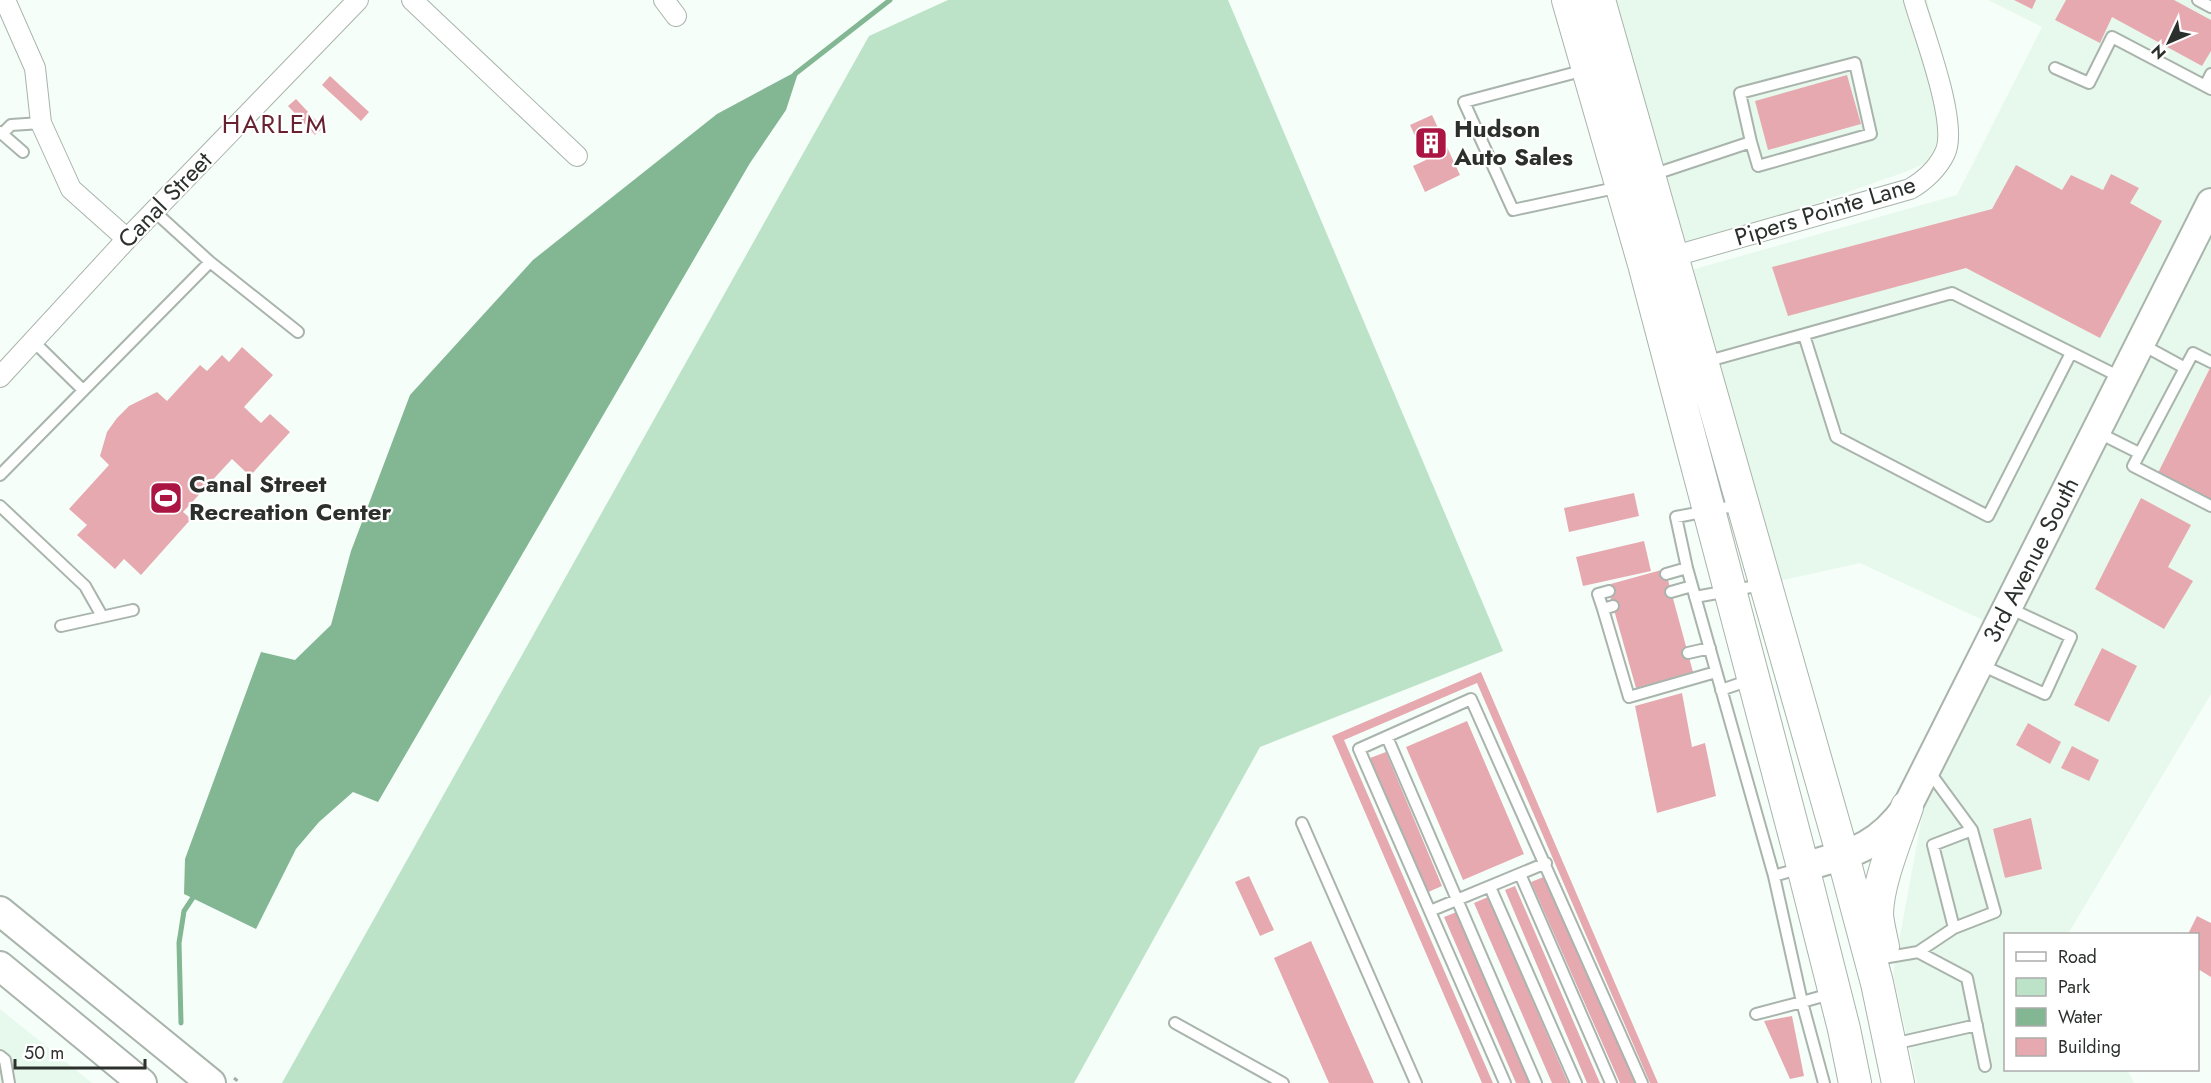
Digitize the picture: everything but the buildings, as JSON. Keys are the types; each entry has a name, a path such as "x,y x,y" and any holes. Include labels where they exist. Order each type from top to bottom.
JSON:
{"main road":[{"path":"1568,0 1603,66"},
{"path":"1599,0 1603,66 1658,260 1708,510 1753,679 1788,872 1835,992 1855,1083"},
{"name":"3rd Avenue South","path":"1788,872 1843,856 1869,845 1893,826 1907,807 2211,203"},
{"path":"1658,260 1702,362 1843,856 1880,970"},
{"path":"1898,1083 1890,1045 1880,970 1877,915 1891,853 1907,807"},
{"path":"0,911 211,1083"},
{"path":"0,966 142,1083"}],"street":[{"path":"5,0 35,68 41,123 71,189 127,239"},
{"name":"Canal Street","path":"0,377 127,239 358,0"},
{"path":"412,0 577,156"},
{"path":"664,0 676,16"},
{"name":"Pipers Pointe Lane","path":"1658,260 1910,189 1925,180 1946,152 1948,134 1946,106 1914,0"}],"lane":[{"path":"2198,0 2211,7"},
{"path":"2055,68 2089,83 2112,37 2208,88 2211,74"},
{"path":"1855,63 1870,134 1758,166 1751,142 1740,93 1855,63"},
{"path":"1603,66 1464,102 1513,210 1635,181 1751,142"},
{"path":"23,152 1,133 11,125 41,123"},
{"path":"155,212 210,262 298,332"},
{"path":"0,475 210,262"},
{"path":"1702,362 1952,293 2122,378"},
{"path":"1804,335 1836,437 1988,516 2071,353"},
{"path":"33,341 83,390"},
{"path":"2141,344 2185,368"},
{"path":"2211,362 2193,353 2133,466 2211,506"},
{"path":"2096,432 2139,453"},
{"path":"1742,504 1676,517 1687,567 1721,690 1788,872 1802,1002 1824,1083"},
{"path":"0,506 86,586 102,616"},
{"path":"1666,574 1687,567"},
{"path":"1671,592 1729,592 1765,584"},
{"path":"1609,591 1598,594 1608,607 1625,667 1629,697 1716,672"},
{"path":"1979,664 2045,694 2071,637 2007,607"},
{"path":"61,626 133,610"},
{"path":"1688,653 1710,648"},
{"path":"1721,690 1753,679"},
{"path":"1505,1083 1359,749 1471,699 1642,1083"},
{"path":"1387,737 1536,1083"},
{"path":"1880,970 1918,952 1954,928 1995,912 1972,830 1926,767"},
{"path":"1302,823 1416,1083"},
{"path":"1954,928 1933,845 1972,830"},
{"path":"1430,911 1546,863"},
{"path":"1520,874 1611,1083"},
{"path":"1490,887 1575,1083"},
{"path":"1918,952 1967,978 1985,1066"},
{"path":"1756,1014 1835,992"},
{"path":"1175,1023 1283,1083"},
{"path":"1890,1045 1977,1025"},
{"path":"0,1056 5,1060 9,1083"}],"shaded area":[{"path":"1570,0 1927,0 1956,103 1957,151 1902,173 1644,264"},
{"path":"1988,0 2211,0 2211,694 2069,933 2004,933 2004,1071 2128,1071 2134,1083 1917,1083 1893,974 1934,751 1987,622 1860,563 1765,584 1677,274 1957,195 2042,27"},
{"path":"0,1009 92,1083 0,1083"}],"green space":[{"path":"948,0 1228,0 1503,651 1260,747 1074,1083 282,1083 869,36"}],"water":[{"path":"799,70 786,110 750,163 378,802 353,792 319,822 296,849 256,929 184,894 185,859 261,652 295,660 331,625 351,551 410,395 533,260 717,114"}],"waterway":[{"path":"795,74 890,0"},
{"path":"181,1023 179,943 184,911 196,893"}],"place":[{"name":"Hudson Auto Sales","path":"1431,143"},
{"name":"Canal Street Recreation Center","path":"166,498"}],"district":[{"name":"HARLEM","path":"275,124"}]}
